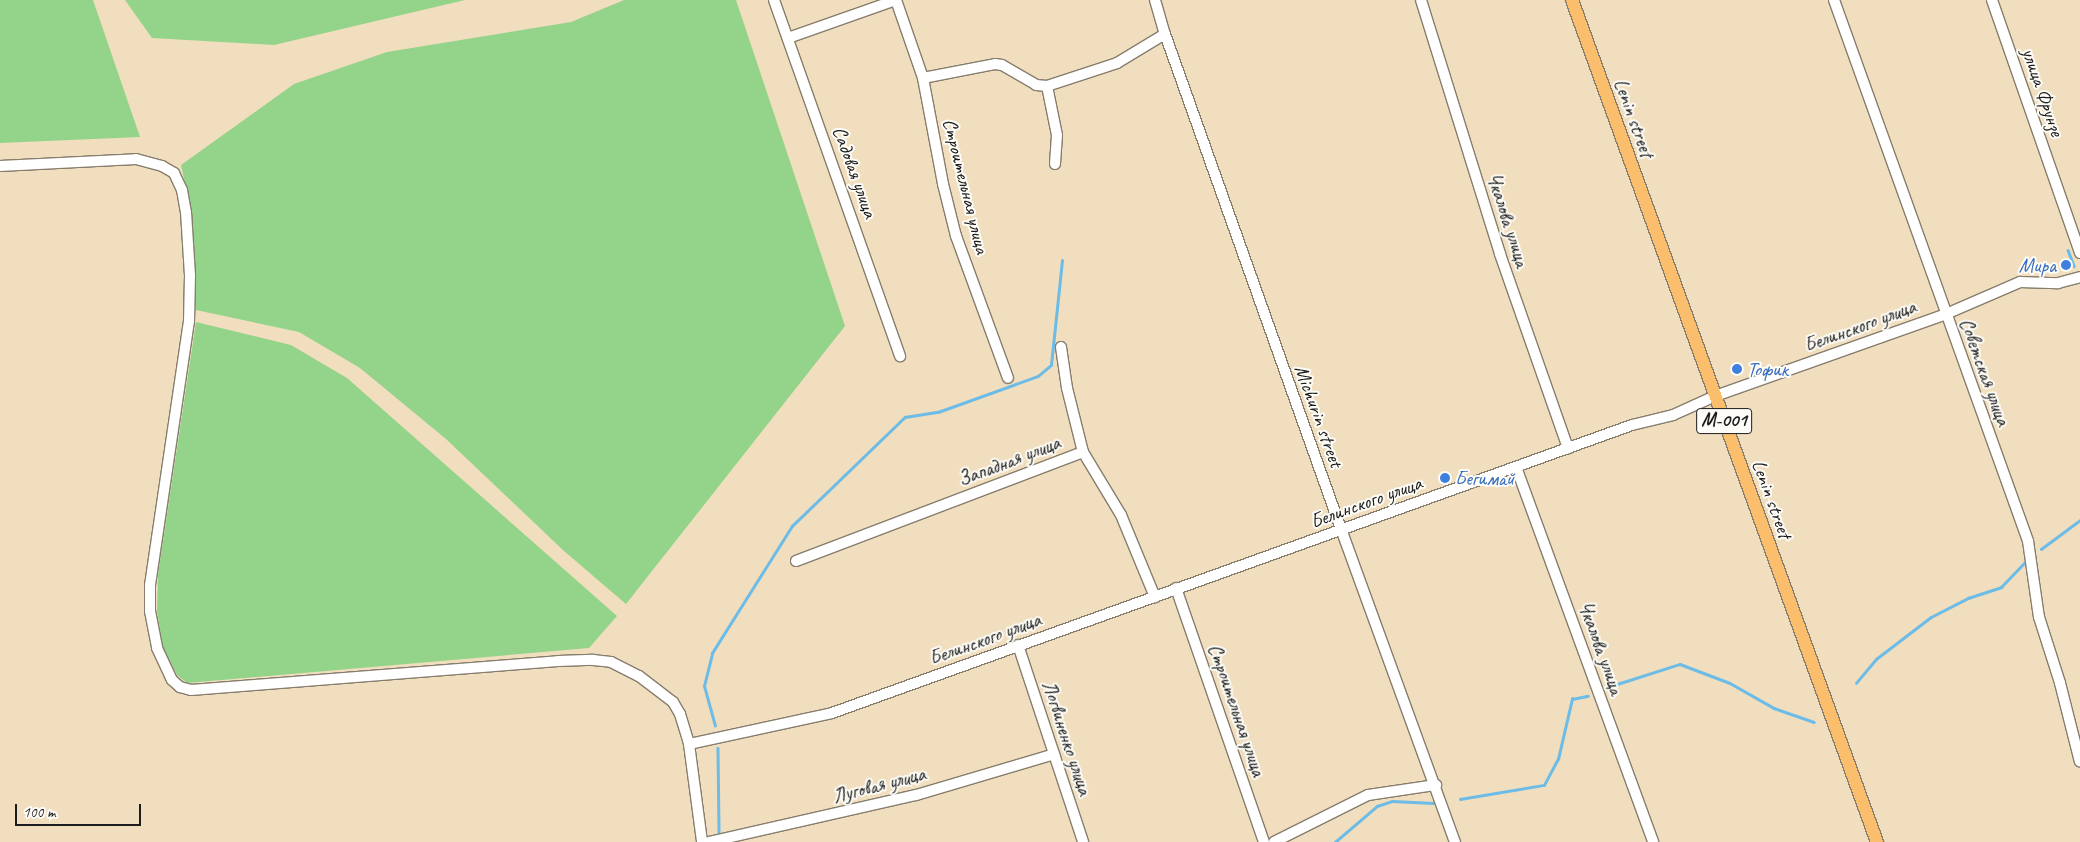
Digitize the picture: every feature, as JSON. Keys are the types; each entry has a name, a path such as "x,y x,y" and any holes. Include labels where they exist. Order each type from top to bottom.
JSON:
{"main road":[{"name":"Lenin street","path":"1572,0 1877,842"}],"street":[{"name":"Садовая улица","path":"774,0 900,356"},
{"path":"788,38 896,0"},
{"name":"Строительная улица","path":"896,0 923,78 943,184 956,236 1008,378"},
{"name":"Чкалова улица","path":"1421,0 1500,254 1568,448"},
{"name":"Советская улица","path":"1834,0 2028,541 2039,617 2060,683 2080,762"},
{"name":"улица Фрунзе","path":"1992,0 2080,253"},
{"name":"Michurin street","path":"1156,1 1165,34 1341,529 1436,785 1455,842"},
{"path":"923,78 995,64 1002,65 1036,85 1047,86 1117,62 1165,34"},
{"path":"1047,86 1057,135 1055,164"},
{"path":"0,166 136,159 162,166 174,173 182,190 186,212 190,275 189,321 150,585 150,611 157,648 169,674 180,688 191,690 558,661 593,660 611,662 638,676 672,702 685,726 702,842"},
{"name":"Белинского улица","path":"689,744 832,713 1632,425 1673,415 1715,396 1946,314 2020,282 2058,283 2080,278"},
{"path":"1061,348 1067,388 1083,452"},
{"name":"Западная улица","path":"796,561 1083,452 1121,515 1155,597"},
{"name":"Чкалова улица","path":"1516,467 1653,842"},
{"name":"Строительная улица","path":"1176,588 1264,842"},
{"name":"Логвиненко улица","path":"1018,645 1083,842"},
{"name":"Луговая улица","path":"709,842 916,795 1054,754"},
{"path":"1274,842 1368,795 1436,785"}],"green space":[{"path":"0,0 93,0 140,137 0,143"},
{"path":"125,0 465,0 274,45 152,38"},
{"path":"624,0 736,0 845,326 626,604 564,551 446,439 360,368 299,332 196,310 188,197 181,165 294,84 387,52 571,22"},
{"path":"196,322 291,345 347,378 617,616 589,648 187,683 177,675 163,648 157,611 158,574"}],"waterway":[{"path":"2068,250 2074,266"},
{"path":"715,726 704,686 712,653 792,526 905,417 938,412 1038,376 1051,365 1062,261"},
{"path":"2041,549 2080,520"},
{"path":"1856,683 1876,659 1931,617 1968,598 2001,587 2024,563"},
{"path":"1611,686 1680,664 1730,683 1774,708 1814,722"},
{"path":"1460,799 1544,785 1558,759 1572,699 1588,696"},
{"path":"718,748 719,832"},
{"path":"1335,842 1377,806 1392,801 1433,803"}],"place":[{"name":"Мира","path":"2066,265"},
{"name":"Тофик","path":"1737,369"},
{"name":"Бегимай","path":"1445,478"}]}
